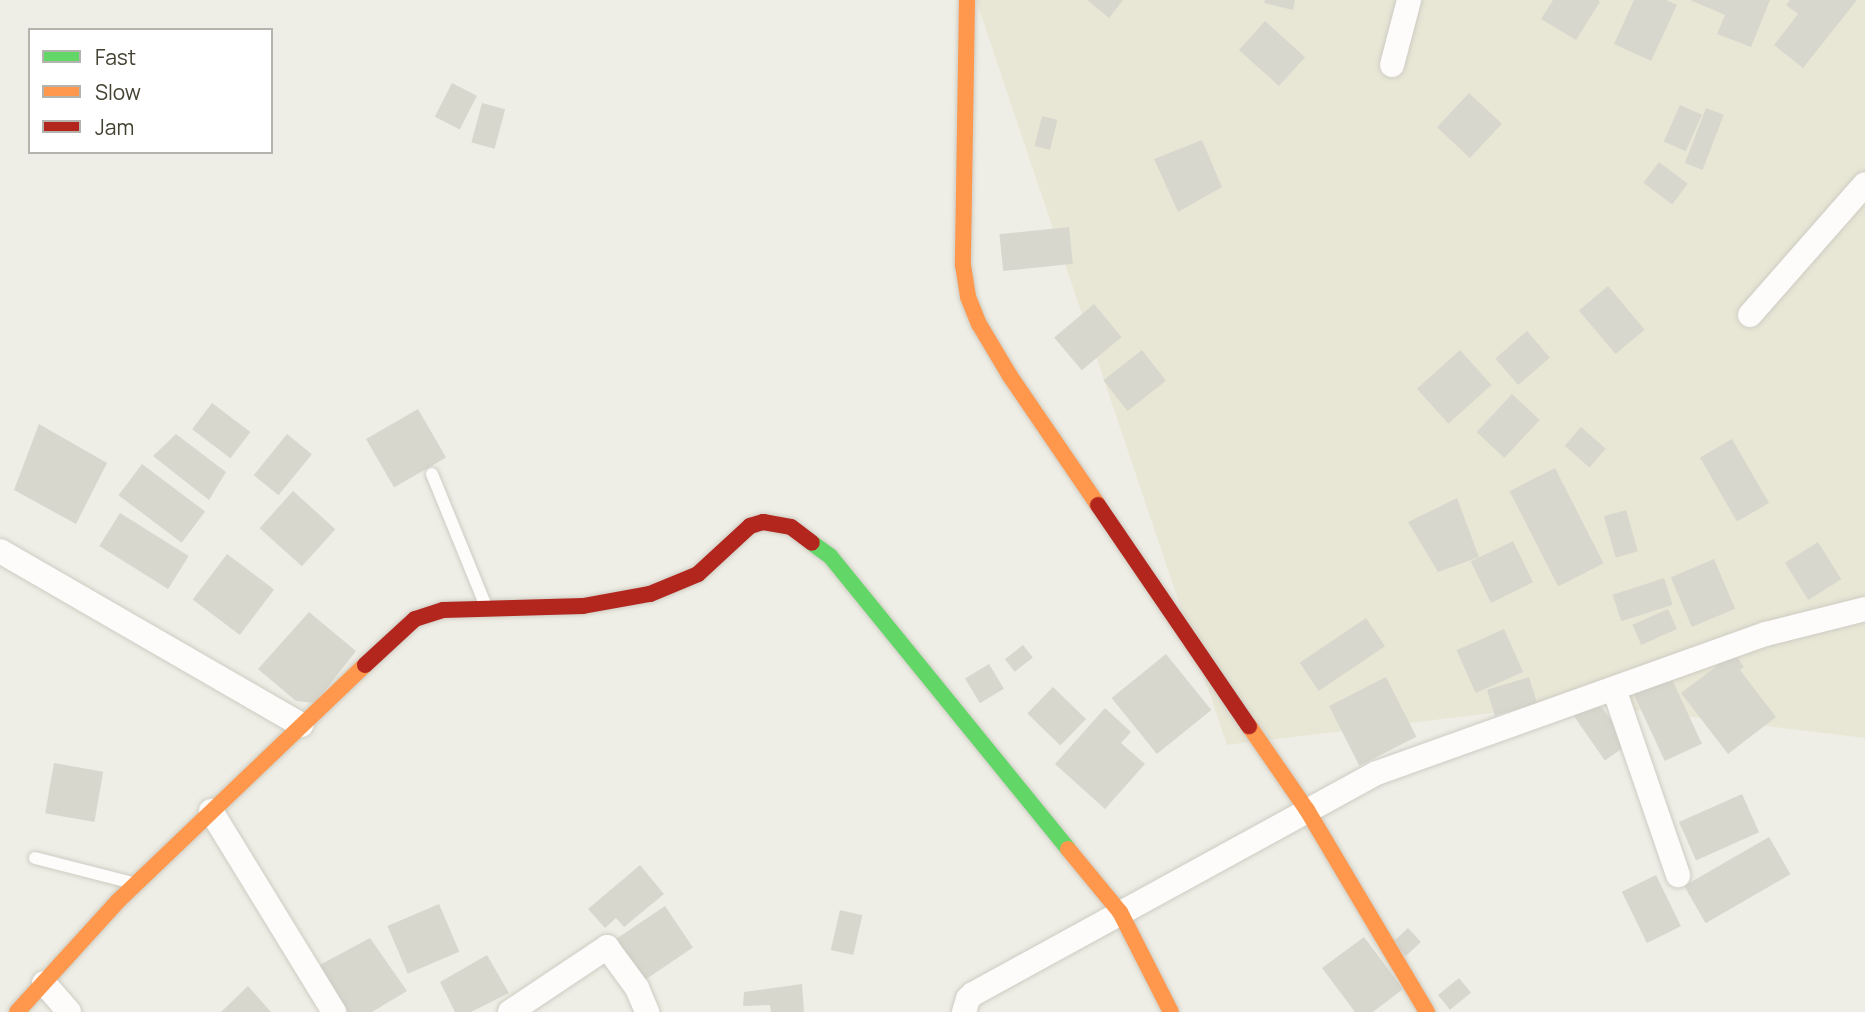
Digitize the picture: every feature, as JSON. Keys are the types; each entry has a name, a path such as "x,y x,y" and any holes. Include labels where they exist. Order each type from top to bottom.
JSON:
{"street":[{"path":"967,0 963,265 968,297 979,324 1010,376 1307,810 1427,1012"},
{"path":"1392,65 1409,0"},
{"path":"1750,315 1865,184"},
{"path":"17,1012 136,884 300,725 415,619 443,610 583,606 650,594 698,574 750,526 763,523 791,527 830,556 1120,912 1171,1012"},
{"path":"0,551 300,725"},
{"path":"964,1012 968,999 973,994 1377,773 1766,634 1865,609"},
{"path":"1614,689 1678,875"},
{"path":"211,811 334,1012"},
{"path":"510,1012 607,947 637,988 647,1012"},
{"path":"44,983 69,1012"}],"lane":[{"path":"432,474 487,609"},
{"path":"35,859 136,884"}],"shaded area":[{"path":"976,0 1865,0 1865,738 1576,703 1227,745"}],"building":[{"path":"1087,0 1123,0 1109,18"},
{"path":"1265,0 1295,0 1293,10 1264,3"},
{"path":"1553,0 1600,2 1576,40 1541,19"},
{"path":"1634,0 1666,0 1677,5 1651,61 1614,44"},
{"path":"1690,0 1770,0 1751,47 1717,34 1725,15"},
{"path":"1790,0 1857,0 1803,68 1774,45 1798,14 1786,5"},
{"path":"1265,21 1305,57 1279,86 1239,50"},
{"path":"452,83 477,96 460,130 435,117"},
{"path":"1469,93 1502,124 1470,158 1437,127"},
{"path":"482,103 505,109 495,149 471,143"},
{"path":"1680,105 1702,115 1686,151 1664,142"},
{"path":"1706,108 1724,115 1703,170 1685,163"},
{"path":"1042,116 1058,120 1050,150 1035,146"},
{"path":"1202,140 1222,187 1178,212 1154,159"},
{"path":"1659,162 1688,184 1672,204 1643,183"},
{"path":"1069,227 1073,264 1003,271 999,234"},
{"path":"1608,286 1645,330 1616,354 1579,310"},
{"path":"1094,304 1122,337 1082,370 1054,337"},
{"path":"1527,331 1550,357 1518,385 1495,359"},
{"path":"1142,350 1166,381 1127,411 1103,380"},
{"path":"1460,350 1491,385 1448,424 1417,389"},
{"path":"1512,394 1540,420 1504,458 1477,432"},
{"path":"212,403 250,432 230,458 192,429"},
{"path":"418,409 446,457 394,487 366,439"},
{"path":"39,424 107,463 76,524 14,490"},
{"path":"1581,427 1606,449 1590,468 1565,446"},
{"path":"176,434 226,472 209,500 153,456"},
{"path":"287,434 312,454 279,495 254,475"},
{"path":"1732,439 1769,503 1737,522 1700,458"},
{"path":"142,464 205,512 182,543 119,495"},
{"path":"1555,468 1604,563 1558,586 1510,491"},
{"path":"293,491 335,529 302,566 260,528"},
{"path":"1457,498 1479,557 1438,572 1408,522"},
{"path":"1626,510 1638,551 1616,558 1604,516"},
{"path":"120,513 189,556 168,589 99,546"},
{"path":"1513,541 1533,582 1491,603 1471,562"},
{"path":"1818,542 1841,579 1808,600 1785,563"},
{"path":"227,554 274,590 240,635 193,600"},
{"path":"1714,559 1735,609 1692,627 1671,577"},
{"path":"1664,578 1673,605 1621,621 1613,595"},
{"path":"1668,609 1677,629 1641,645 1632,625"},
{"path":"309,612 356,651 315,703 296,701 258,669"},
{"path":"1366,618 1385,646 1319,691 1300,663"},
{"path":"1504,629 1523,672 1476,693 1456,650"},
{"path":"1023,645 1033,658 1015,672 1005,659"},
{"path":"1734,653 1744,667 1740,670 1776,717 1728,754 1681,693"},
{"path":"1166,654 1211,710 1157,754 1112,698"},
{"path":"989,664 1004,689 980,703 965,678"},
{"path":"1669,673 1702,744 1665,761 1632,690"},
{"path":"1386,677 1416,737 1359,766 1329,706"},
{"path":"1529,677 1537,703 1495,716 1487,690"},
{"path":"1053,687 1086,719 1060,746 1027,714"},
{"path":"1594,696 1628,744 1605,760 1571,712"},
{"path":"1105,708 1131,732 1121,743 1145,764 1105,809 1055,764"},
{"path":"54,763 103,772 94,822 45,813"},
{"path":"1742,794 1759,832 1696,860 1679,822"},
{"path":"1769,837 1790,874 1706,923 1684,886"},
{"path":"640,865 664,894 624,927 616,918 605,928 588,909"},
{"path":"1656,875 1681,926 1647,943 1622,892"},
{"path":"439,904 459,952 408,974 387,926"},
{"path":"665,906 693,947 641,983 613,941"},
{"path":"840,910 862,915 853,955 831,950"},
{"path":"1408,928 1421,942 1406,956 1393,942"},
{"path":"1364,937 1403,989 1373,1012 1355,1012 1322,968"},
{"path":"370,938 407,991 372,1012 343,1012 316,967"},
{"path":"487,955 509,993 471,1012 455,1012 440,982"},
{"path":"1459,978 1471,993 1450,1010 1438,995"},
{"path":"802,984 804,1012 771,1012 770,1005 743,1006 744,992"},
{"path":"248,986 271,1012 221,1012"}],"traffic: fast":[{"path":"812,543 830,556 1068,849"}],"traffic: slow":[{"path":"967,0 963,265 968,297 979,324 1010,376 1098,505"},
{"path":"17,1012 118,901 365,665"},
{"path":"1249,726 1307,810 1427,1012"},
{"path":"1068,849 1120,912 1171,1012"}],"traffic: jam":[{"path":"1098,505 1249,726"},
{"path":"365,665 415,619 443,610 583,606 650,594 698,574 750,526 763,522 791,527 812,543"}]}
